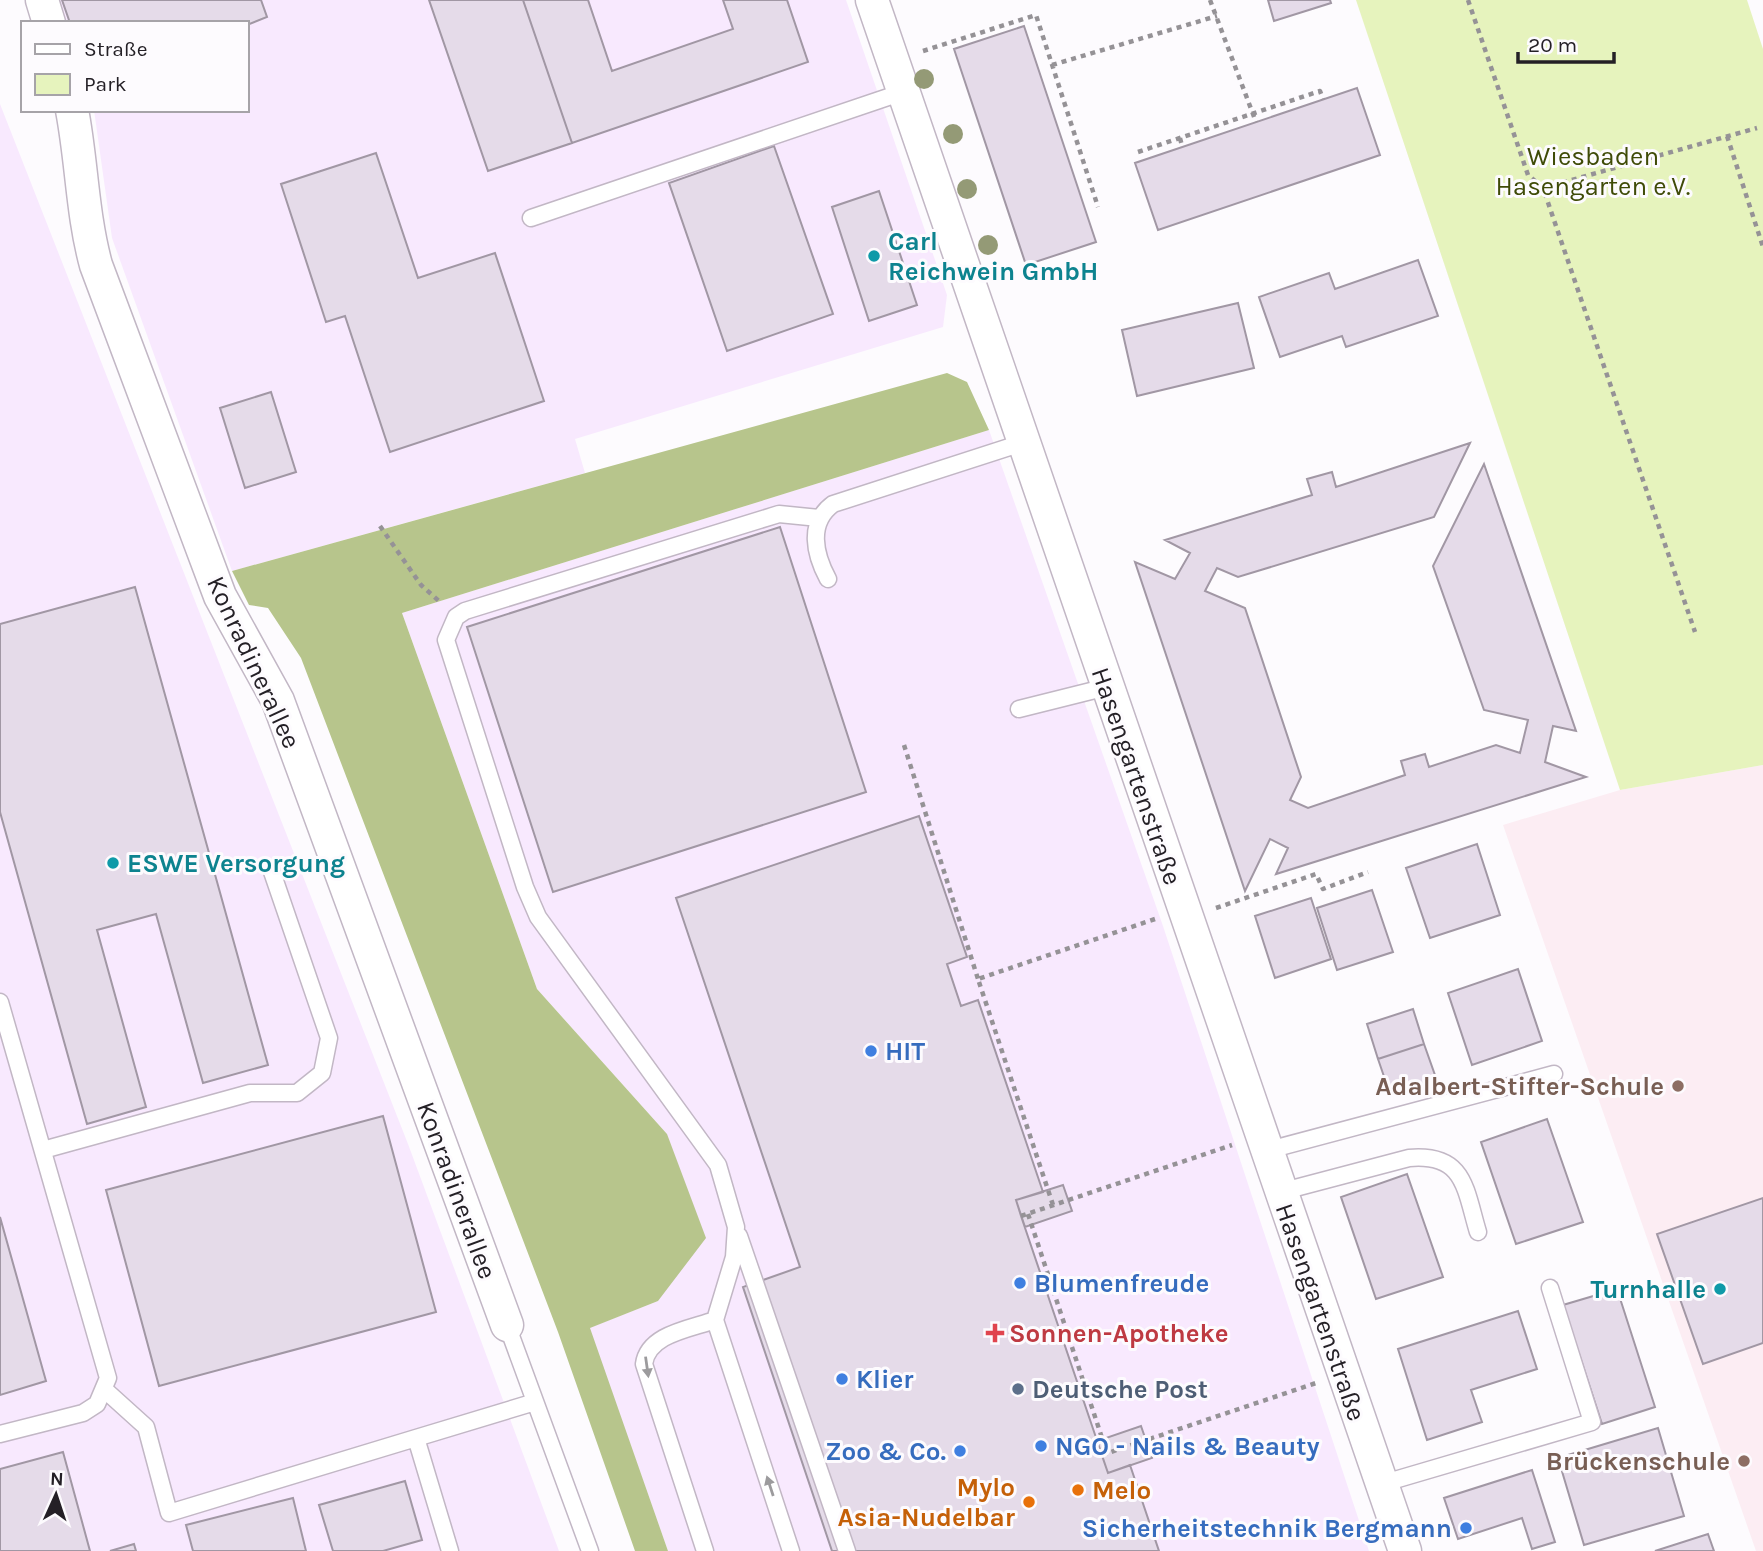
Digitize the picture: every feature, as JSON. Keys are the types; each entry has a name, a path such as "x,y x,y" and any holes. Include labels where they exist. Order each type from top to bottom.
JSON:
{"street":[{"path":"42,0 48,21"},
{"name":"Hasengartenstraße","path":"872,0 1025,442 1184,915 1405,1551"},
{"name":"Konradinerallee","path":"72,112 79,147 86,230 96,265 220,596 278,701 507,1325"}],"lane":[{"path":"531,218 903,92"},
{"path":"828,579 816,542 819,518 841,500 1025,442"},
{"path":"819,518 779,514 466,611 456,617 446,640 525,887 538,917 704,1142 718,1165 736,1227 847,1551"},
{"path":"1019,709 1107,687"},
{"path":"43,1150 250,1093 297,1093 322,1073 329,1038 271,869"},
{"path":"0,1002 107,1368 105,1390 97,1404 83,1413 0,1434"},
{"path":"1263,1143 1554,1074"},
{"path":"1280,1192 1409,1158 1427,1156 1447,1161 1460,1175 1478,1232"},
{"path":"736,1227 734,1257 715,1320 792,1551"},
{"path":"1381,1484 1592,1422 1550,1288"},
{"path":"705,1551 644,1364 646,1352 655,1342 715,1320"},
{"path":"507,1325 590,1551"},
{"path":"105,1390 146,1427 169,1513 535,1402"},
{"path":"416,1438 450,1551"}],"path":[{"path":"1210,0 1256,122"},
{"path":"1468,0 1528,175 1543,188 1695,632"},
{"path":"892,61 1036,15 1098,207"},
{"path":"1052,65 1217,16"},
{"path":"1138,152 1320,91 1324,99"},
{"path":"1543,188 1757,128"},
{"path":"1727,136 1763,247"},
{"path":"1180,138 1182,146"},
{"path":"380,526 421,585"},
{"path":"904,745 1053,1205"},
{"path":"978,979 1316,874 1323,889 1368,872"},
{"path":"1021,1216 1263,1143"},
{"path":"1028,1214 1104,1454 1343,1373"}],"shaded area":[{"path":"58,0 846,0 947,295 943,327 575,439 585,473 232,571 112,238 94,112 248,112 248,21 65,21"},
{"path":"0,104 408,1144 559,1551 0,1551"},
{"path":"989,430 1163,926 1369,1551 668,1551 589,1328 658,1301 667,1134 537,989 402,613"},
{"name":"Adalbert-Stifter-Schule","path":"1763,765 1763,1551 1756,1551 1503,825 1620,790"}],"green space":[{"name":"Wiesbaden Hasengarten e.V.","path":"1356,0 1747,0 1763,49 1763,765 1620,790"},
{"path":"947,373 967,382 989,430 402,613 537,989 667,1134 706,1238 658,1301 590,1328 668,1551 635,1551 558,1332 301,658 268,608 249,605 232,571"}],"building":[{"path":"62,0 261,0 267,17 248,25 248,21 69,21"},
{"path":"429,0 523,0 572,143 488,171"},
{"path":"523,0 588,0 612,71 733,29 723,0 787,0 808,62 572,143"},
{"path":"1268,0 1330,0 1331,3 1274,21"},
{"path":"1024,26 1096,242 1026,265 954,49"},
{"path":"1357,88 1380,155 1158,230 1135,163"},
{"path":"774,146 833,314 727,351 669,183"},
{"path":"376,153 418,278 495,253 544,401 390,452 345,316 326,322 281,184"},
{"name":"Carl Reichwein GmbH","path":"879,191 917,305 869,321 832,207"},
{"path":"1418,260 1438,316 1346,347 1342,336 1280,357 1259,297 1329,273 1335,289"},
{"path":"1238,303 1254,368 1137,396 1122,330"},
{"path":"271,392 296,472 245,488 220,408"},
{"path":"1470,443 1434,517 1238,577 1217,568 1205,591 1245,608 1301,777 1290,800 1308,808 1405,775 1401,761 1425,754 1429,767 1496,745 1520,753 1528,720 1484,710 1433,566 1484,464 1576,731 1553,726 1545,762 1586,777 1276,874 1288,848 1270,839 1245,891 1135,562 1175,579 1190,553 1165,540 1312,495 1307,479 1332,472 1336,487"},
{"path":"780,527 866,792 553,892 467,627"},
{"name":"ESWE Versorgung","path":"135,587 268,1065 203,1083 156,914 97,930 146,1107 87,1124 0,812 0,624"},
{"path":"919,816 967,957 947,964 961,1006 978,1000 1043,1192 1016,1200 1021,1216 1108,1473 1130,1465 1159,1551 832,1551 743,1287 800,1267 676,898"},
{"path":"1477,844 1500,915 1430,938 1406,868"},
{"path":"1372,890 1393,952 1337,970 1317,908"},
{"path":"1311,898 1331,959 1275,978 1255,916"},
{"path":"1518,969 1542,1041 1472,1065 1448,993"},
{"path":"1413,1009 1424,1044 1378,1059 1367,1024"},
{"path":"1424,1044 1436,1078 1390,1094 1378,1059"},
{"path":"383,1116 436,1312 159,1386 106,1190"},
{"path":"1547,1119 1583,1222 1516,1244 1481,1142"},
{"path":"1407,1174 1443,1277 1376,1299 1341,1197"},
{"path":"1063,1185 1072,1211 1025,1227 1016,1200"},
{"name":"Turnhalle","path":"1763,1198 1763,1343 1703,1364 1657,1234"},
{"path":"0,1217 46,1381 0,1395"},
{"path":"1617,1289 1655,1407 1602,1424 1563,1305"},
{"path":"1518,1311 1537,1369 1471,1390 1482,1422 1427,1440 1398,1349"},
{"path":"1141,1426 1152,1458 1108,1473 1097,1441"},
{"path":"1658,1428 1684,1516 1584,1545 1558,1458"},
{"path":"63,1452 90,1551 0,1551 0,1469"},
{"path":"1532,1470 1555,1542 1532,1549 1522,1518 1458,1539 1444,1498"},
{"path":"405,1481 422,1540 383,1551 333,1551 319,1505"},
{"path":"293,1498 306,1551 193,1551 186,1525"},
{"path":"1708,1534 1714,1551 1655,1551"},
{"path":"134,1544 136,1551 110,1551"}],"place":[{"name":"Carl Reichwein GmbH","path":"874,256"},
{"name":"ESWE Versorgung","path":"113,863"},
{"name":"HIT","path":"871,1051"},
{"name":"Adalbert-Stifter-Schule","path":"1678,1086"},
{"name":"Blumenfreude","path":"1020,1283"},
{"name":"Turnhalle","path":"1720,1289"},
{"name":"Sonnen-Apotheke","path":"995,1333"},
{"name":"Klier","path":"842,1379"},
{"name":"Deutsche Post","path":"1018,1389"},
{"name":"NGO - Nails & Beauty","path":"1041,1446"},
{"name":"Zoo & Co.","path":"960,1451"},
{"name":"Brückenschule","path":"1744,1461"},
{"name":"Melo","path":"1078,1490"},
{"name":"Mylo Asia-Nudelbar","path":"1029,1502"},
{"name":"Sicherheitstechnik Bergmann","path":"1466,1528"}]}
